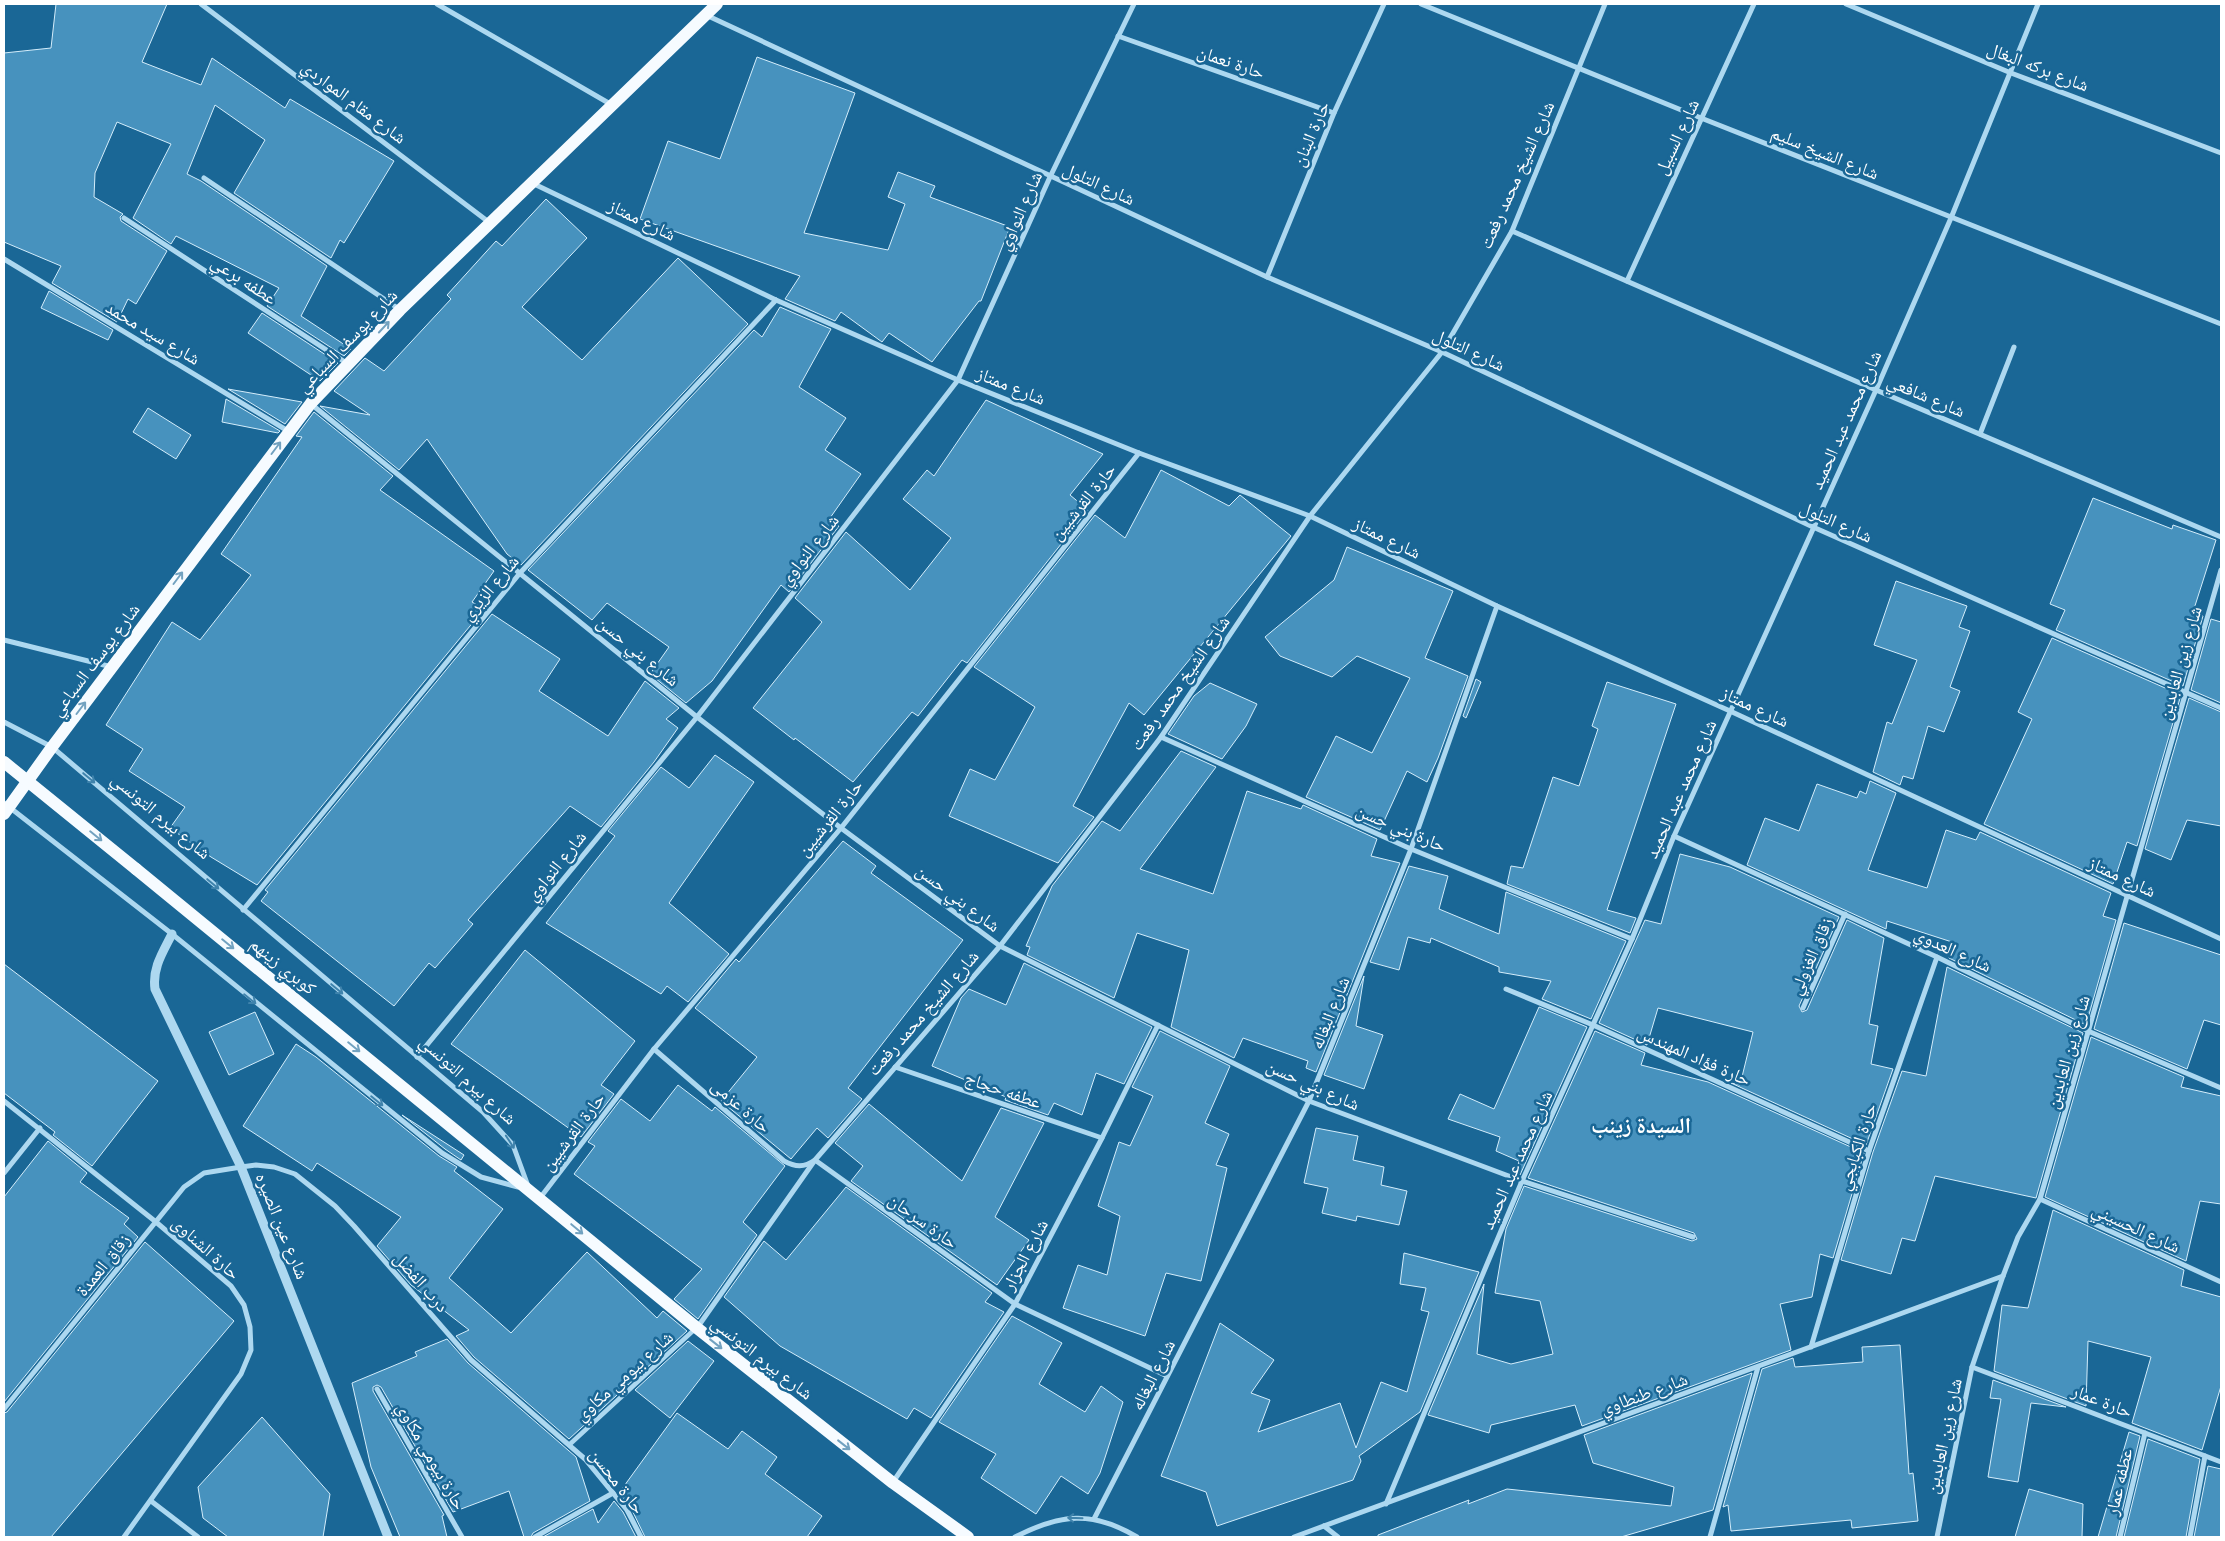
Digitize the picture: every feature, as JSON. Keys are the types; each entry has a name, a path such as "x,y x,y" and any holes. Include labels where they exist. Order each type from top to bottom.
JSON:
{"main road":[{"name":"شارع يوسف السباعي","path":"5,808 311,403 400,310 718,4"},
{"name":"كوبري زينهم","path":"4,762 540,1198"},
{"name":"شارع بيرم التونسي","path":"540,1198 697,1328 892,1483 968,1537"}],"street":[{"name":"شارع مقام المواردي","path":"201,4 490,223"},
{"path":"438,4 612,105"},
{"name":"شارع النواوي","path":"417,1057 697,717 958,380 1050,177 1134,4"},
{"name":"حارة البنان","path":"1267,277 1334,113 1384,4"},
{"name":"شارع الشيخ سليم","path":"1421,4 1578,69 2221,324"},
{"name":"شارع الشيخ محمد رفعت","path":"697,1328 815,1160 1000,946 1161,737 1310,516 1442,352 1512,231 1605,4"},
{"name":"شارع السبيل","path":"1626,281 1754,4"},
{"name":"شارع بركه البغال","path":"1846,4 2011,72 2221,152"},
{"name":"شارع محمد عبد الحميد","path":"1386,1504 1522,1181 1632,939 1674,836 1876,390 1951,218 2038,4"},
{"name":"شارع التلول","path":"706,15 1267,277 1442,352 1813,527 2221,708"},
{"name":"حارة نعمان","path":"1118,36 1334,113"},
{"path":"204,178 400,310"},
{"name":"شارع ممتاز","path":"532,182 776,300 958,380 1139,453 1310,516 1497,606 1730,710 2221,939"},
{"name":"عطفه برعي","path":"124,218 348,364"},
{"name":"شارع شافعي","path":"1512,231 1876,390 2221,537"},
{"name":"شارع سيد محمد","path":"4,259 288,431"},
{"name":"شارع الزيري","path":"243,910 520,573 776,300"},
{"path":"1980,434 2014,346"},
{"name":"شارع بني حسن","path":"311,403 697,717 840,828 1000,946 1309,1101 1522,1181 1693,1237"},
{"name":"حارة القرشيين","path":"540,1198 654,1049 840,828 1139,453"},
{"name":"شارع زين العابدين","path":"1937,1537 1972,1366 2018,1237 2040,1199 2221,570"},
{"name":"شارع البغاله","path":"1094,1519 1309,1101 1411,848 1497,606"},
{"path":"4,640 112,667"},
{"name":"شارع بيرم التونسي","path":"4,722 52,747 483,1112 502,1130 513,1145 529,1189"},
{"name":"حارة بني حسن","path":"1161,737 1411,848 1632,939"},
{"path":"5,808 172,934 442,1154 481,1177 529,1189"},
{"name":"شارع العدوي","path":"1674,836 1937,957 2088,1031 2221,1088"},
{"name":"زقاق الغزولي","path":"1803,1008 1844,914"},
{"name":"شارع عين الصيره","path":"172,934 153,977 155,989 241,1167 388,1537"},
{"name":"حارة الكبابجي","path":"1811,1347 1869,1151 1937,957"},
{"name":"حارة فؤاد المهندس","path":"1506,989 1593,1025 1869,1151"},
{"name":"شارع الجزار","path":"892,1483 1015,1304 1102,1138 1158,1025"},
{"name":"حارة عزمى","path":"654,1049 784,1161 800,1167 808,1165 815,1160"},
{"name":"عطفه حجاج","path":"895,1067 1102,1138"},
{"name":"حارة الشناوى","path":"4,1101 156,1222 231,1286 244,1305 250,1327 251,1350 240,1374 124,1537"},
{"path":"4,1172 40,1128"},
{"name":"حارة سرحان","path":"815,1160 1015,1304 1167,1376"},
{"name":"زقاق العمدة","path":"4,1409 184,1187 204,1173 241,1167"},
{"name":"درب الفضل","path":"241,1167 274,1167 295,1174 335,1206 471,1360 569,1445"},
{"name":"شارع الحسيني","path":"2040,1199 2221,1282"},
{"name":"شارع طنطاوي","path":"1294,1537 2003,1276"},
{"name":"شارع بيومي مكاوي","path":"569,1445 697,1328"},
{"name":"حارة عمار","path":"1972,1366 2221,1462"},
{"path":"1710,1537 1758,1367"},
{"name":"حارة بيومي مكاوي","path":"376,1389 462,1537"},
{"name":"عطفه عمار","path":"2120,1537 2145,1432"},
{"name":"حارة محسن","path":"569,1445 585,1459 627,1510 641,1537"},
{"path":"2190,1537 2205,1456"},
{"path":"535,1537 613,1493"},
{"path":"151,1501 198,1537"},
{"path":"1015,1537 1039,1524 1066,1518 1094,1519 1119,1527 1137,1537"},
{"path":"1324,1526 1338,1537"}],"building":[{"path":"56,4 167,4 142,62 201,85 212,58 285,108 290,99 394,161 344,243 340,240 331,258 234,193 265,140 215,105 187,174 201,181 327,266 301,316 351,349 344,356 267,306 279,288 176,236 171,244 133,218 171,144 117,122 95,173 94,197 123,214 120,217 121,221 167,251 136,304 128,299 117,322 52,283 61,266 4,242 4,53 51,48"},
{"path":"757,57 855,93 804,233 888,250 905,204 888,197 898,172 935,186 930,197 1010,227 981,301 979,301 932,362 889,333 882,342 841,312 835,321 785,299 800,276 640,219 668,141 720,159"},
{"path":"546,199 587,238 522,307 582,360 678,258 748,324 521,565 507,554 427,439 399,470 320,406 370,415 334,391 365,358 384,371 451,299 447,295 496,241 502,246"},
{"path":"49,291 113,330 108,340 41,308"},
{"path":"780,307 831,329 799,387 846,418 825,450 861,474 830,518 839,526 789,592 781,585 712,681 686,703 650,674 669,647 607,603 592,620 528,570 754,330 762,337"},
{"path":"262,313 338,363 320,381 248,333"},
{"path":"228,389 302,402 285,424"},
{"path":"226,399 280,431 278,433 222,422"},
{"path":"986,400 1103,454 1070,495 1088,510 967,663 962,660 918,716 912,712 853,782 753,708 822,622 795,598 846,532 910,590 951,538 903,499 927,470 934,476"},
{"path":"148,408 191,435 176,459 133,432"},
{"path":"314,412 393,476 380,490 494,571 472,602 484,609 257,885 211,857 170,828 185,807 129,771 143,749 106,725 172,622 200,640 251,575 221,554 302,437 296,436"},
{"path":"1161,470 1229,506 1240,495 1291,536 1144,715 1129,703 1073,806 1094,817 1058,863 949,816 970,769 995,780 1035,707 974,667 1095,515 1125,538"},
{"path":"2093,498 2172,529 2173,525 2216,540 2193,612 2203,616 2183,686 2056,630 2065,610 2050,604"},
{"path":"1347,547 1453,591 1425,658 1468,676 1438,758 1427,782 1407,771 1380,830 1306,797 1336,736 1372,753 1410,678 1357,656 1332,677 1280,656 1265,637 1334,580"},
{"path":"1896,581 1967,606 1959,627 1970,631 1950,687 1960,691 1944,732 1928,726 1913,779 1903,776 1900,785 1873,772 1887,722 1892,724 1917,660 1874,645"},
{"path":"492,614 560,659 539,691 608,736 645,681 679,708 666,719 678,728 654,762 601,827 570,806 468,920 473,924 435,968 429,963 394,1006 261,901 268,892 265,890"},
{"path":"2211,619 2221,622 2221,703 2191,690"},
{"path":"2052,638 2181,695 2137,846 2127,842 2113,884 1984,824 2032,719 2018,712"},
{"path":"1476,679 1481,682 1466,718 1463,716"},
{"path":"1607,682 1676,704 1607,910 1636,918 1630,933 1507,884 1511,866 1523,868 1553,777 1579,786 1598,729 1592,726"},
{"path":"1210,683 1257,704 1246,726 1222,759 1168,734 1194,696"},
{"path":"2189,698 2221,712 2221,826 2187,820 2171,860 2145,849"},
{"path":"1181,751 1216,767 1140,869 1213,894 1247,791 1301,809 1303,805 1377,839 1371,856 1400,863 1316,1072 1306,1068 1308,1061 1243,1038 1234,1058 1171,1027 1189,950 1137,933 1114,998 1027,955 1030,947 1026,946 1052,886 1102,821 1120,831"},
{"path":"715,755 754,782 669,903 729,954 688,1002 667,986 661,994 546,923 615,836 608,831 661,767 689,788"},
{"path":"1870,781 1896,793 1868,870 1927,888 1946,830 1976,840 1980,832 2111,893 2103,916 2116,920 2086,1025 1949,958 1952,942 1887,921 1886,929 1747,865 1765,818 1799,831 1817,784 1857,798 1860,791 1866,794"},
{"path":"843,841 876,866 871,873 963,940 848,1088 862,1099 828,1138 817,1128 791,1159 721,1101 757,1057 695,1008 736,959 739,962"},
{"path":"1680,854 1730,867 1839,917 1799,1006 1802,1012 1807,1010 1847,920 1884,938 1869,1024 1878,1026 1871,1064 1893,1069 1866,1145 1731,1083 1740,1085 1753,1032 1658,1008 1647,1045 1599,1023 1645,920 1661,924"},
{"path":"1409,866 1448,876 1439,909 1499,934 1506,892 1626,941 1591,1019 1542,999 1551,981 1499,972 1499,967 1431,938 1430,943 1408,937 1399,970 1370,962"},
{"path":"2124,923 2221,955 2221,1025 2204,1020 2187,1069 2094,1029"},
{"path":"525,950 635,1041 601,1085 614,1094 581,1137 451,1044"},
{"path":"1024,963 1152,1027 1124,1084 1096,1073 1082,1115 1054,1103 1048,1115 1005,1100 1006,1097 932,1066 961,998 969,989 1006,1005"},
{"path":"4,964 158,1081 92,1166 53,1135 55,1132 4,1093"},
{"path":"1947,967 2083,1033 2036,1198 1935,1176 1915,1241 1902,1238 1891,1274 1841,1260 1873,1152 1902,1071 1926,1076"},
{"path":"1364,976 1356,1026 1383,1035 1364,1089 1324,1075"},
{"path":"1539,1007 1587,1027 1520,1175 1516,1174 1519,1161 1496,1151 1500,1137 1448,1119 1460,1094 1494,1109"},
{"path":"255,1012 274,1054 229,1075 209,1032"},
{"path":"1160,1031 1230,1066 1205,1123 1229,1134 1216,1165 1227,1168 1201,1281 1166,1273 1145,1336 1063,1308 1078,1265 1107,1275 1120,1216 1098,1206 1119,1142 1130,1146 1153,1096 1132,1087"},
{"path":"1595,1031 1645,1053 1641,1065 1708,1082 1864,1153 1833,1258 1820,1254 1812,1297 1780,1304 1791,1350 1582,1426 1575,1405 1491,1425 1489,1433 1428,1415 1484,1284 1477,1354 1511,1364 1553,1354 1540,1301 1495,1293 1506,1229 1524,1186 1692,1241 1697,1239 1694,1233 1528,1178"},
{"path":"2091,1037 2184,1077 2181,1087 2221,1096 2221,1204 2200,1201 2186,1261 2045,1197"},
{"path":"296,1044 316,1057 439,1156 457,1167 454,1171 503,1209 449,1278 511,1333 587,1252 657,1318 663,1311 687,1331 569,1439 474,1357 456,1336 469,1330 411,1285 377,1246 401,1217 317,1163 312,1171 243,1126"},
{"path":"678,1085 712,1111 715,1107 785,1166 743,1222 757,1235 698,1319 674,1299 702,1269 574,1174 595,1146 588,1142 621,1099 650,1121"},
{"path":"869,1104 962,1181 1001,1108 1044,1123 995,1217 1029,1240 997,1285 851,1181 863,1166 835,1143"},
{"path":"402,1115 464,1155 461,1160 445,1149"},
{"path":"1316,1128 1358,1136 1353,1160 1384,1167 1381,1185 1407,1191 1399,1225 1357,1216 1356,1221 1322,1213 1328,1188 1304,1183"},
{"path":"48,1141 87,1173 80,1182 129,1218 124,1224 138,1237 4,1402 4,1197"},
{"path":"846,1187 992,1293 985,1302 1004,1312 931,1418 914,1408 907,1419 780,1346 724,1297 764,1241 786,1260"},
{"path":"2053,1210 2184,1270 2181,1286 2221,1297 2221,1386 2202,1450 2132,1423 2151,1357 2088,1341 2086,1406 1994,1371 2002,1305 2028,1308"},
{"path":"145,1242 234,1321 51,1537 4,1537 4,1413 7,1412"},
{"path":"1404,1253 1479,1272 1420,1412 1359,1456 1361,1461 1353,1480 1217,1526 1206,1492 1161,1476 1220,1323 1274,1360 1251,1393 1270,1400 1258,1432 1340,1403 1356,1448 1381,1382 1407,1392 1429,1312 1421,1310 1426,1288 1400,1284"},
{"path":"1012,1316 1062,1343 1039,1384 1085,1412 1101,1386 1123,1402 1100,1473 1088,1494 1061,1476 1036,1514 981,1478 996,1454 939,1422"},
{"path":"447,1339 468,1363 576,1457 590,1501 533,1533 531,1537 524,1537 509,1491 453,1512 381,1387 377,1385 373,1387 373,1391 444,1515 442,1516 447,1537 400,1537 371,1467 352,1383 417,1356 415,1352"},
{"path":"688,1341 714,1361 670,1418 635,1390"},
{"path":"1900,1345 1909,1474 1913,1473 1918,1521 1852,1528 1851,1520 1731,1531 1728,1505 1723,1507 1762,1369 1793,1358 1795,1367 1863,1362 1862,1347"},
{"path":"1752,1373 1713,1510 1621,1537 1378,1537 1378,1535 1469,1500 1468,1504 1507,1489 1671,1506 1674,1487 1593,1463 1584,1435"},
{"path":"1993,1380 2066,1407 2031,1403 2018,1482 1988,1477 2001,1399 1990,1398"},
{"path":"677,1413 728,1449 742,1431 777,1457 765,1474 822,1516 807,1537 645,1537 631,1508 619,1493"},
{"path":"262,1417 330,1494 323,1537 228,1537 203,1518 198,1487"},
{"path":"2129,1432 2140,1436 2116,1537 2098,1537"},
{"path":"2148,1439 2200,1459 2186,1537 2124,1537"},
{"path":"2208,1466 2221,1469 2221,1537 2194,1537"},
{"path":"2029,1489 2083,1504 2082,1537 2015,1537"},
{"path":"614,1501 623,1512 636,1537 543,1537 593,1509 598,1523"}],"district":[{"name":"السيدة زينب","path":"1641,1125"}]}
